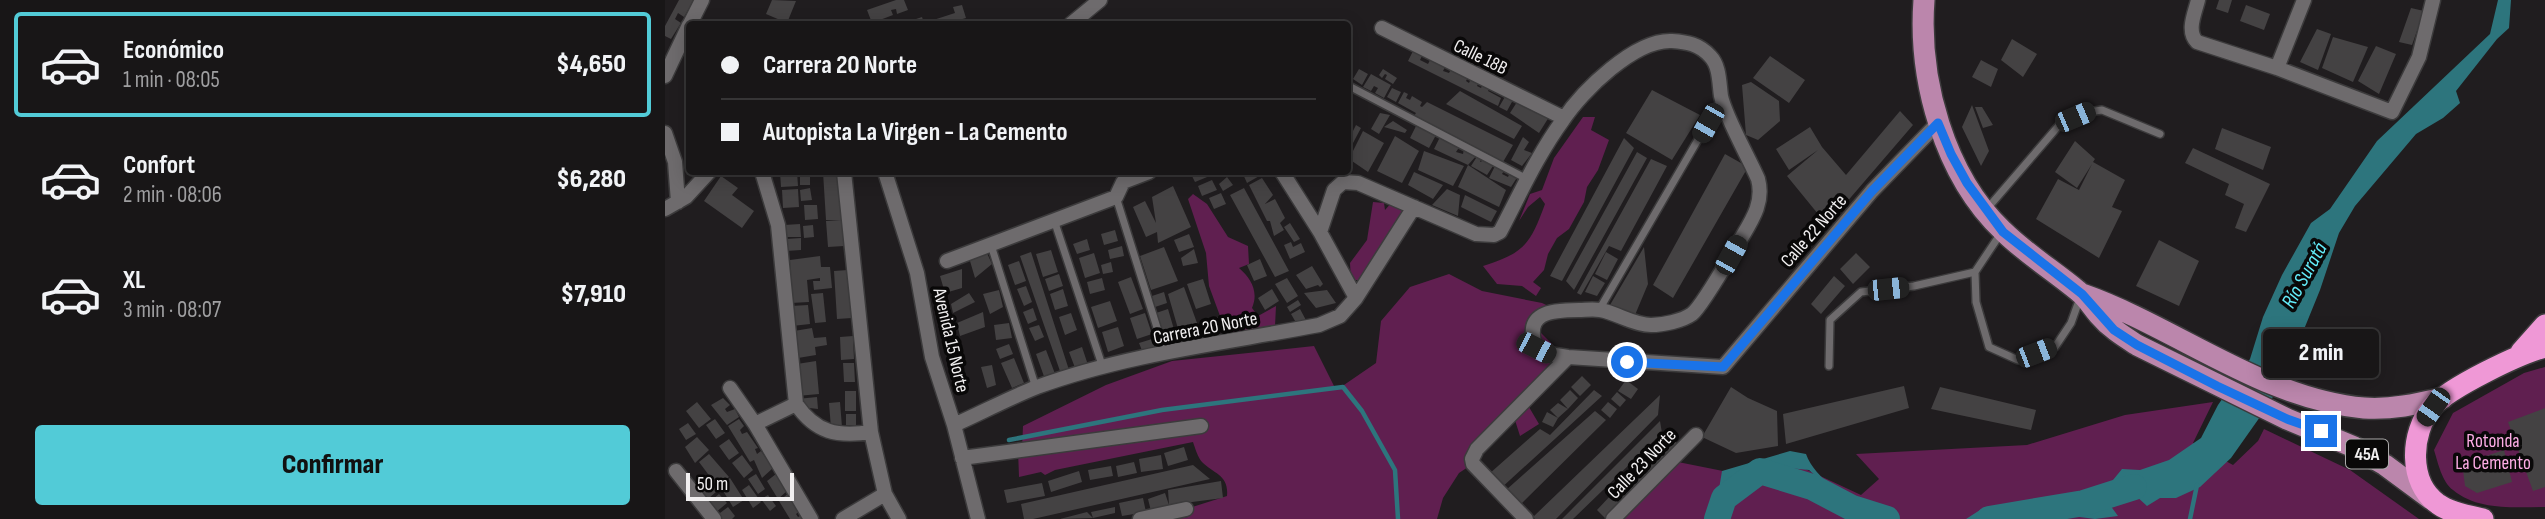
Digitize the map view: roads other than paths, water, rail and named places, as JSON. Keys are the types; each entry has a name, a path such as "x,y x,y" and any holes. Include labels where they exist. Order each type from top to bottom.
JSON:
{"highway":[{"path":"2517,356 2545,325"},
{"name":"45A","path":"2483,519 2438,504 2424,487 2418,474 2416,446 2424,419 2443,398 2517,356 2545,347"}],"main road":[{"name":"45A","path":"1924,0 1922,24 1926,74 1938,123 1951,154 1985,211 2003,232 2082,294 2114,330 2137,345 2287,419 2354,447 2385,465 2438,504"},
{"name":"45A","path":"2082,294 2113,304 2231,365 2290,390 2327,402 2366,408 2405,406 2443,398"}],"street":[{"path":"692,21 702,0"},
{"path":"1075,21 1100,0"},
{"path":"2198,0 2191,29 2197,42 2277,68 2392,112 2419,57 2433,0"},
{"path":"2277,68 2304,0"},
{"name":"Calle 18B","path":"1382,28 1563,118"},
{"path":"665,76 686,33"},
{"path":"1320,232 1334,190 1343,182 1358,183 1476,234 1494,235 1500,232 1563,118 1622,59 1648,45 1665,41 1694,43 1713,58 1719,73 1722,100 1762,191 1760,205 1692,313 1671,322 1649,325 1599,310 1558,310 1541,315 1533,324 1532,337 1536,348 1549,354 1568,357"},
{"name":"Calle 22 Norte","path":"1568,357 1723,367 1872,191 1938,123"},
{"path":"665,133 675,162 672,206"},
{"path":"672,206 686,197 706,175"},
{"path":"763,175 778,225 796,404 806,418 818,427 849,435 871,432"},
{"path":"844,175 871,432 885,494 899,519"},
{"name":"Avenida 15 Norte","path":"886,175 917,273 932,357 954,425 978,519"},
{"path":"947,261 1116,197 1123,182 1141,175"},
{"path":"1284,175 1320,232 1356,298"},
{"name":"Carrera 20 Norte","path":"954,425 1036,388 1103,368 1319,325 1340,316 1356,298 1414,207"},
{"path":"1526,519 1473,464 1472,459 1477,449 1568,357"},
{"path":"730,388 755,424 811,519"},
{"path":"755,424 796,404"},
{"path":"963,458 1201,426"},
{"name":"Calle 23 Norte","path":"1613,519 1696,435"},
{"path":"676,471 714,519"},
{"path":"843,519 885,494"},
{"path":"1140,519 1186,509"}],"lane":[{"path":"1351,87 1528,179"},
{"path":"1599,310 1722,100"},
{"path":"1985,211 2061,123 2088,112 2102,110 2160,134"},
{"path":"1116,197 1165,354"},
{"path":"1054,220 1103,368"},
{"path":"2003,232 1975,272 1976,302 1989,347 2018,360 2055,346 2071,323 2082,294"},
{"path":"991,245 1036,388"},
{"path":"1829,366 1830,320 1861,292 1914,286 1975,272"}],"water":[{"path":"2498,0 2511,0 2509,28 2497,39 2456,91 2460,103 2443,118 2416,134 2355,206 2339,233 2320,290 2285,376 2231,458 2200,487 2176,498 2160,498 2147,506 2135,495 2110,505 2118,516 2095,519 2072,516 2066,519 1966,519 1980,510 1993,518 2045,507 2058,514 2069,507 2095,502 2122,469 2140,470 2169,460 2201,438 2218,405 2250,359 2263,317 2282,275 2311,223 2330,209 2377,141 2490,34"},
{"path":"1790,451 1806,454 1821,477 1845,495 1897,519 1875,519 1866,516 1847,504 1809,470 1789,468 1746,473 1732,484 1714,519 1705,519 1718,495 1722,471"}],"waterway":[{"path":"1009,440 1162,410 1343,387 1362,411 1395,470 1398,519"},
{"name":"Río Suratá","path":"1717,519 1724,498 1760,471 1812,487 1852,508 1887,519"},
{"path":"2190,519 2197,485"},
{"name":"Río Suratá","path":"1989,519 2084,503 2134,487"}],"park label":[{"name":"Rotonda La Cemento","path":"2493,451"}]}
